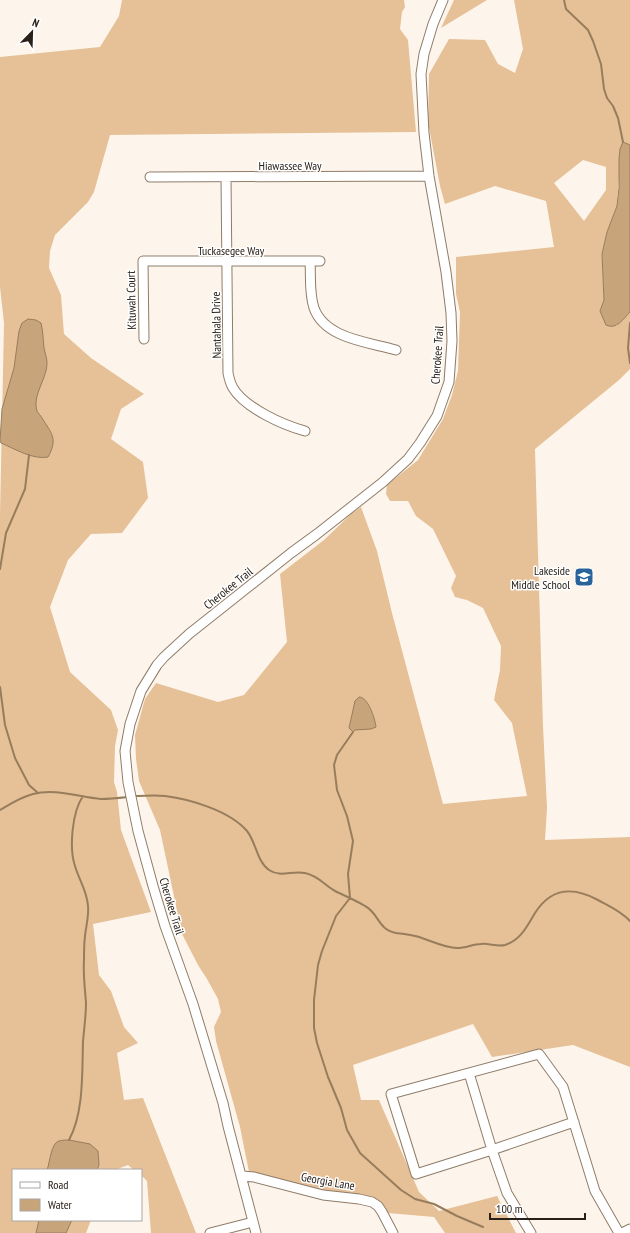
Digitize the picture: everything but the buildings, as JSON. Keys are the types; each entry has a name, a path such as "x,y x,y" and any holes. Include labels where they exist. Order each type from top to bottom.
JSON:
{"street":[{"name":"Cherokee Trail","path":"256,1233 223,1103 193,1004 165,926 151,879 135,816 125,751 131,719 141,691 157,665 189,634 294,550 317,534 383,482 408,459 437,416 449,382 452,341 451,313 429,176 424,133 422,70 424,54 443,0"},
{"name":"Hiawassee Way","path":"150,177 429,176"},
{"name":"Nantahala Drive","path":"226,177 228,373 233,387 238,395 257,409 288,426 305,431"},
{"name":"Tuckasegee Way","path":"143,261 320,261"},
{"name":"Kituwah Court","path":"143,261 144,339"},
{"path":"310,262 312,298 314,307 319,317 335,331 346,336 396,350"},
{"path":"574,1122 416,1174 391,1094 539,1054 564,1087 595,1191 620,1233 630,1229"},
{"path":"469,1073 492,1150 507,1193 531,1233"},
{"name":"Georgia Lane","path":"242,1176 254,1177 324,1195 372,1202 378,1206 393,1233"},
{"path":"210,1233 253,1222"}],"shaded area":[{"path":"122,0 404,0 405,7 402,12 400,29 408,40 416,132 110,135 94,192 88,202 55,235 50,251 49,268 61,295 64,334 91,358 144,394 121,409 111,439 143,462 148,498 122,533 91,534 68,560 50,607 70,672 111,710 118,730 115,746 114,782 117,792 121,830 151,912 93,924 99,975 111,991 124,1027 138,1043 117,1053 124,1100 143,1098 196,1233 151,1233 147,1181 142,1176 142,1169 133,1169 128,1165 118,1169 12,1169 12,1221 91,1221 86,1233 0,1233 0,515 4,323 0,287 0,57 100,47 119,16"},
{"path":"454,0 487,0 441,28"},
{"path":"514,0 630,0 630,145 623,142 619,159 617,206 607,232 602,254 604,300 600,311 616,326 630,312 630,369 619,380 535,449 543,726 547,808 545,840 630,837 630,1067 573,1045 492,1057 473,1024 353,1065 361,1100 379,1100 419,1192 439,1211 497,1196 516,1233 445,1233 434,1217 388,1213 385,1207 378,1201 326,1191 249,1172 240,1127 216,1041 214,1027 221,1012 218,999 182,934 160,830 139,781 135,735 145,699 156,683 218,702 244,695 287,642 280,574 324,540 351,514 361,507 377,551 443,804 527,796 512,723 494,700 500,670 501,646 483,608 467,600 455,597 451,588 456,576 433,529 416,516 408,501 390,501 386,494 387,485 418,460 443,419 452,395 458,371 460,312 456,294 456,257 554,247 546,201 495,186 445,204 440,186 428,122 429,74 449,39 485,40 498,64 515,73 523,49","holes":["583,160 606,167 606,190 584,221 554,183"]}],"water":[{"path":"623,142 630,145 630,312 620,323 610,326 606,325 600,311 604,300 602,254 607,232 617,206 619,188 619,159 620,149"},
{"path":"28,319 36,320 41,323 47,359 45,375 36,399 36,405 37,411 49,428 53,446 48,457 42,458 18,451 1,443 0,441 2,409 14,368 19,331 22,323"},
{"path":"359,697 365,700 368,704 373,714 376,727 371,729 355,730 353,732 349,728 355,701"},
{"path":"63,1140 90,1144 98,1151 99,1165 97,1169 47,1169 54,1145 56,1142"},
{"path":"39,1221 72,1221 66,1233 36,1233"}],"waterway":[{"path":"564,0 566,9 588,30 593,41 601,64 604,89 607,98 613,106 618,118 623,142"},
{"path":"630,323 628,348 630,363"},
{"path":"0,569 6,533 25,489 29,455"},
{"path":"0,687 5,725 15,758 29,785 38,793"},
{"path":"353,732 337,755 334,765 337,790 347,816 353,841 348,874 350,898 336,916 318,965 314,1000 314,1028 317,1043 328,1077 341,1108 347,1130 360,1153 401,1190 415,1199 434,1204 483,1227"},
{"path":"0,810 24,797 41,792 58,792 101,799 128,797"},
{"path":"69,1140 74,1129 80,1105 86,1008 84,942 88,917 88,906 86,895 73,858 72,850 74,820 76,811 83,796"},
{"path":"135,796 161,796 186,800 220,812 240,824 247,831 253,841 259,857 269,870 282,874 300,872 310,874 318,878 331,889 370,909 382,925 390,931 416,936 448,947 460,948 484,944 505,945 511,943 523,932 535,913 548,898 563,892 571,891 598,900 623,914 630,921"}],"place":[{"name":"Lakeside Middle School","path":"584,577"}]}
